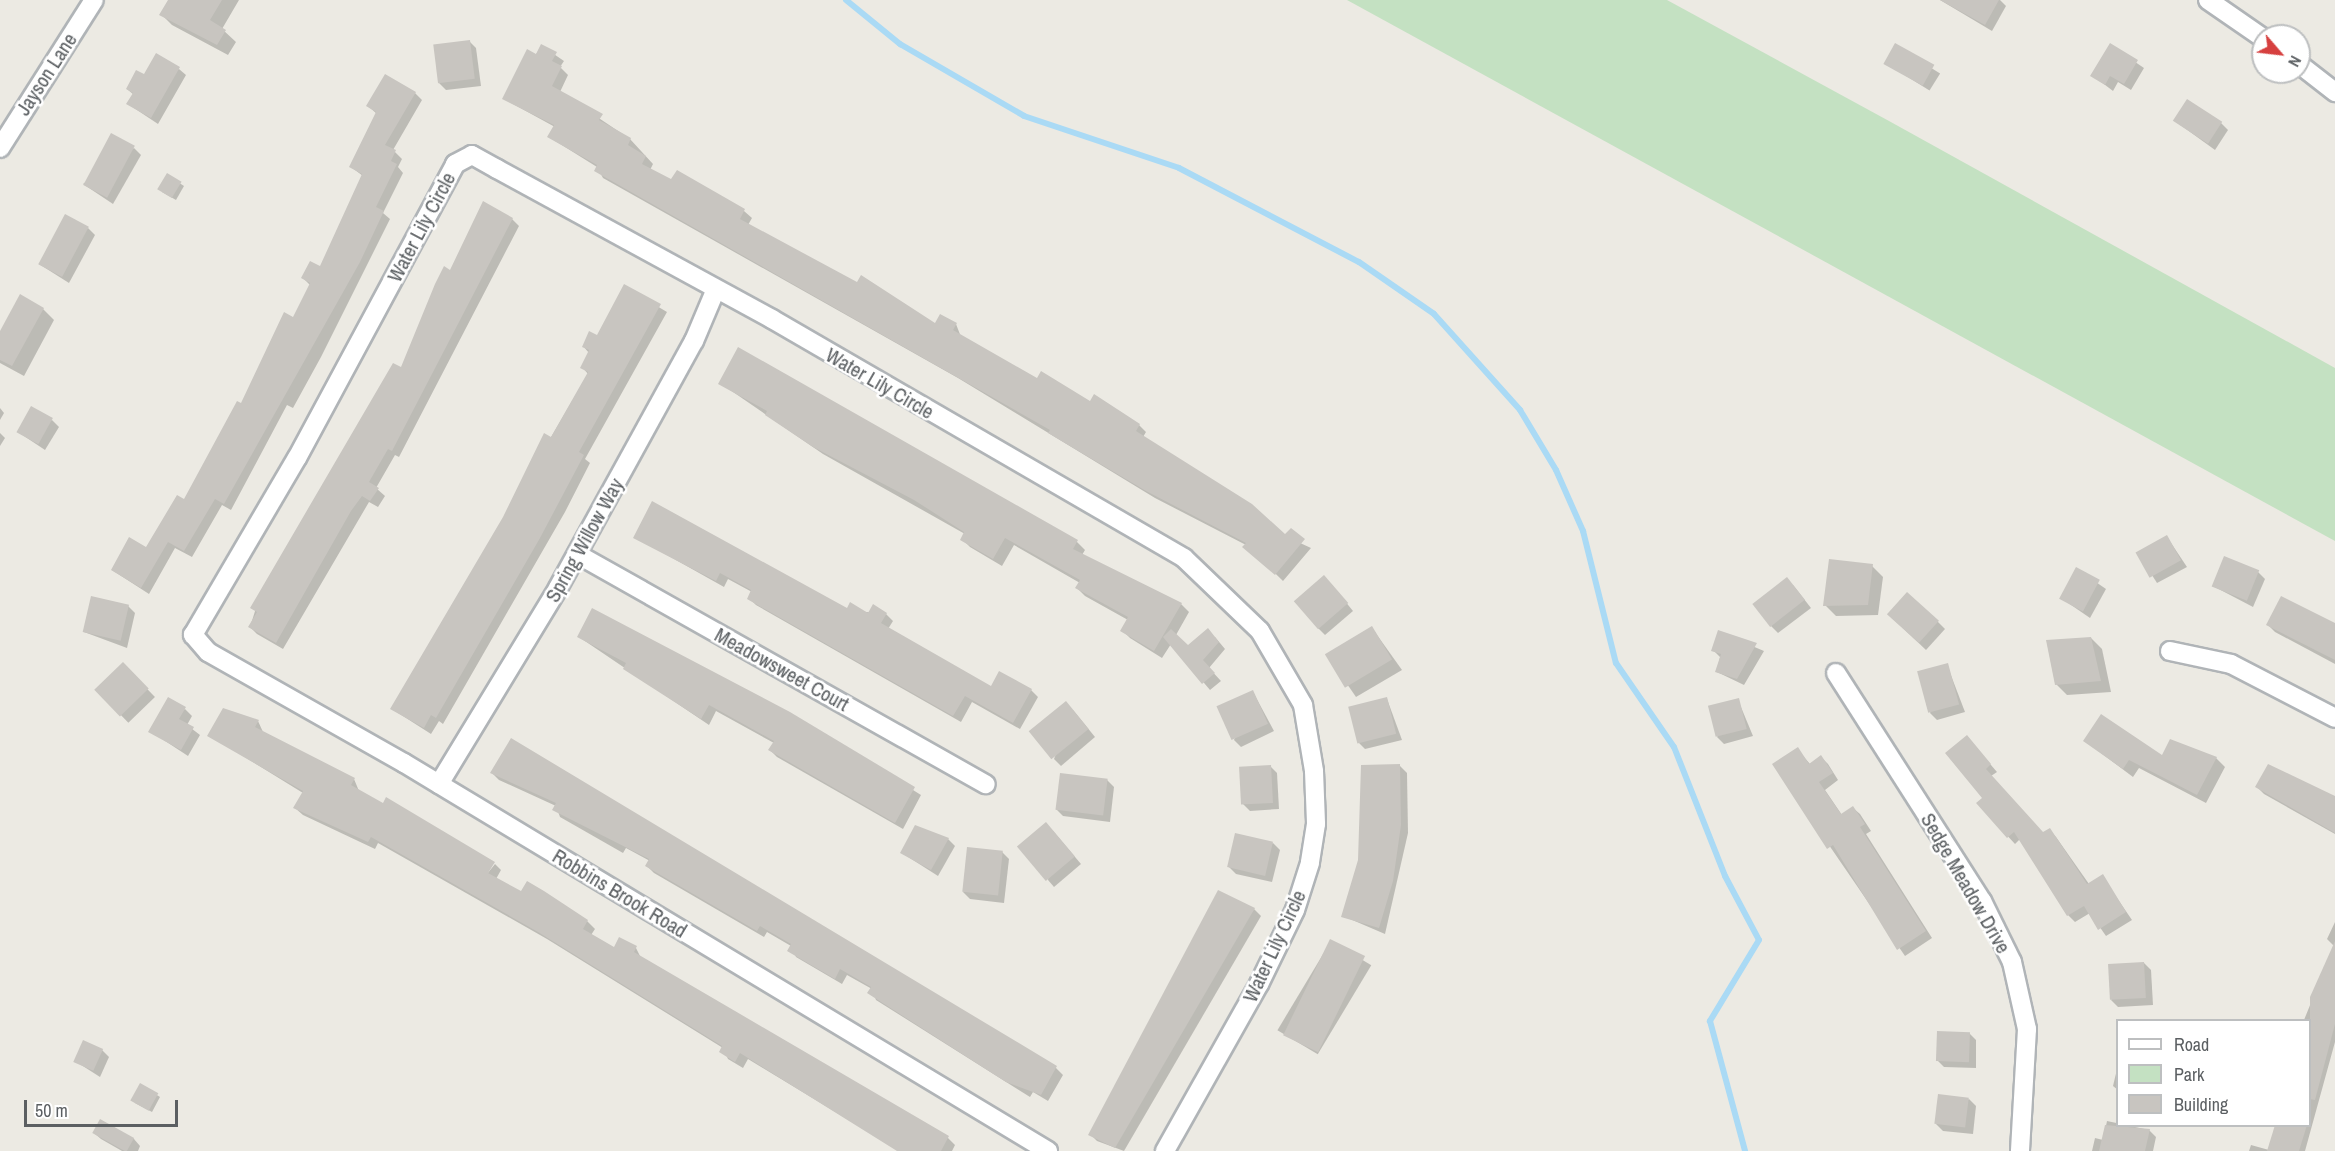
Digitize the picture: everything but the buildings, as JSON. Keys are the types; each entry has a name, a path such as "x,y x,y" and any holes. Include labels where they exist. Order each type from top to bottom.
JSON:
{"street":[{"name":"Jayson Lane","path":"0,148 94,0"},
{"path":"2208,0 2251,30"},
{"path":"2311,73 2335,92"},
{"name":"Water Lily Circle","path":"193,635 297,458 454,164 472,156 716,289 1184,558 1260,631 1285,669 1303,705 1314,771 1316,824 1310,863 1295,910 1258,984 1165,1151"},
{"name":"Spring Willow Way","path":"439,784 577,554 716,289"},
{"name":"Meadowsweet Court","path":"577,554 986,784"},
{"name":"Robbins Brook Road","path":"193,635 208,652 439,784 1048,1151"},
{"path":"2170,651 2231,664 2335,718"},
{"name":"Sedge Meadow Drive","path":"1836,673 1982,901 2012,962 2027,1029 2020,1151"}],"green space":[{"path":"1347,0 1667,0 1889,121 2335,368 2335,541"}],"waterway":[{"path":"846,0 900,44 1024,116 1179,168 1359,262 1434,314 1520,410 1556,470 1583,531 1616,663 1674,747 1725,876 1759,940 1710,1021 1745,1151"}]}
